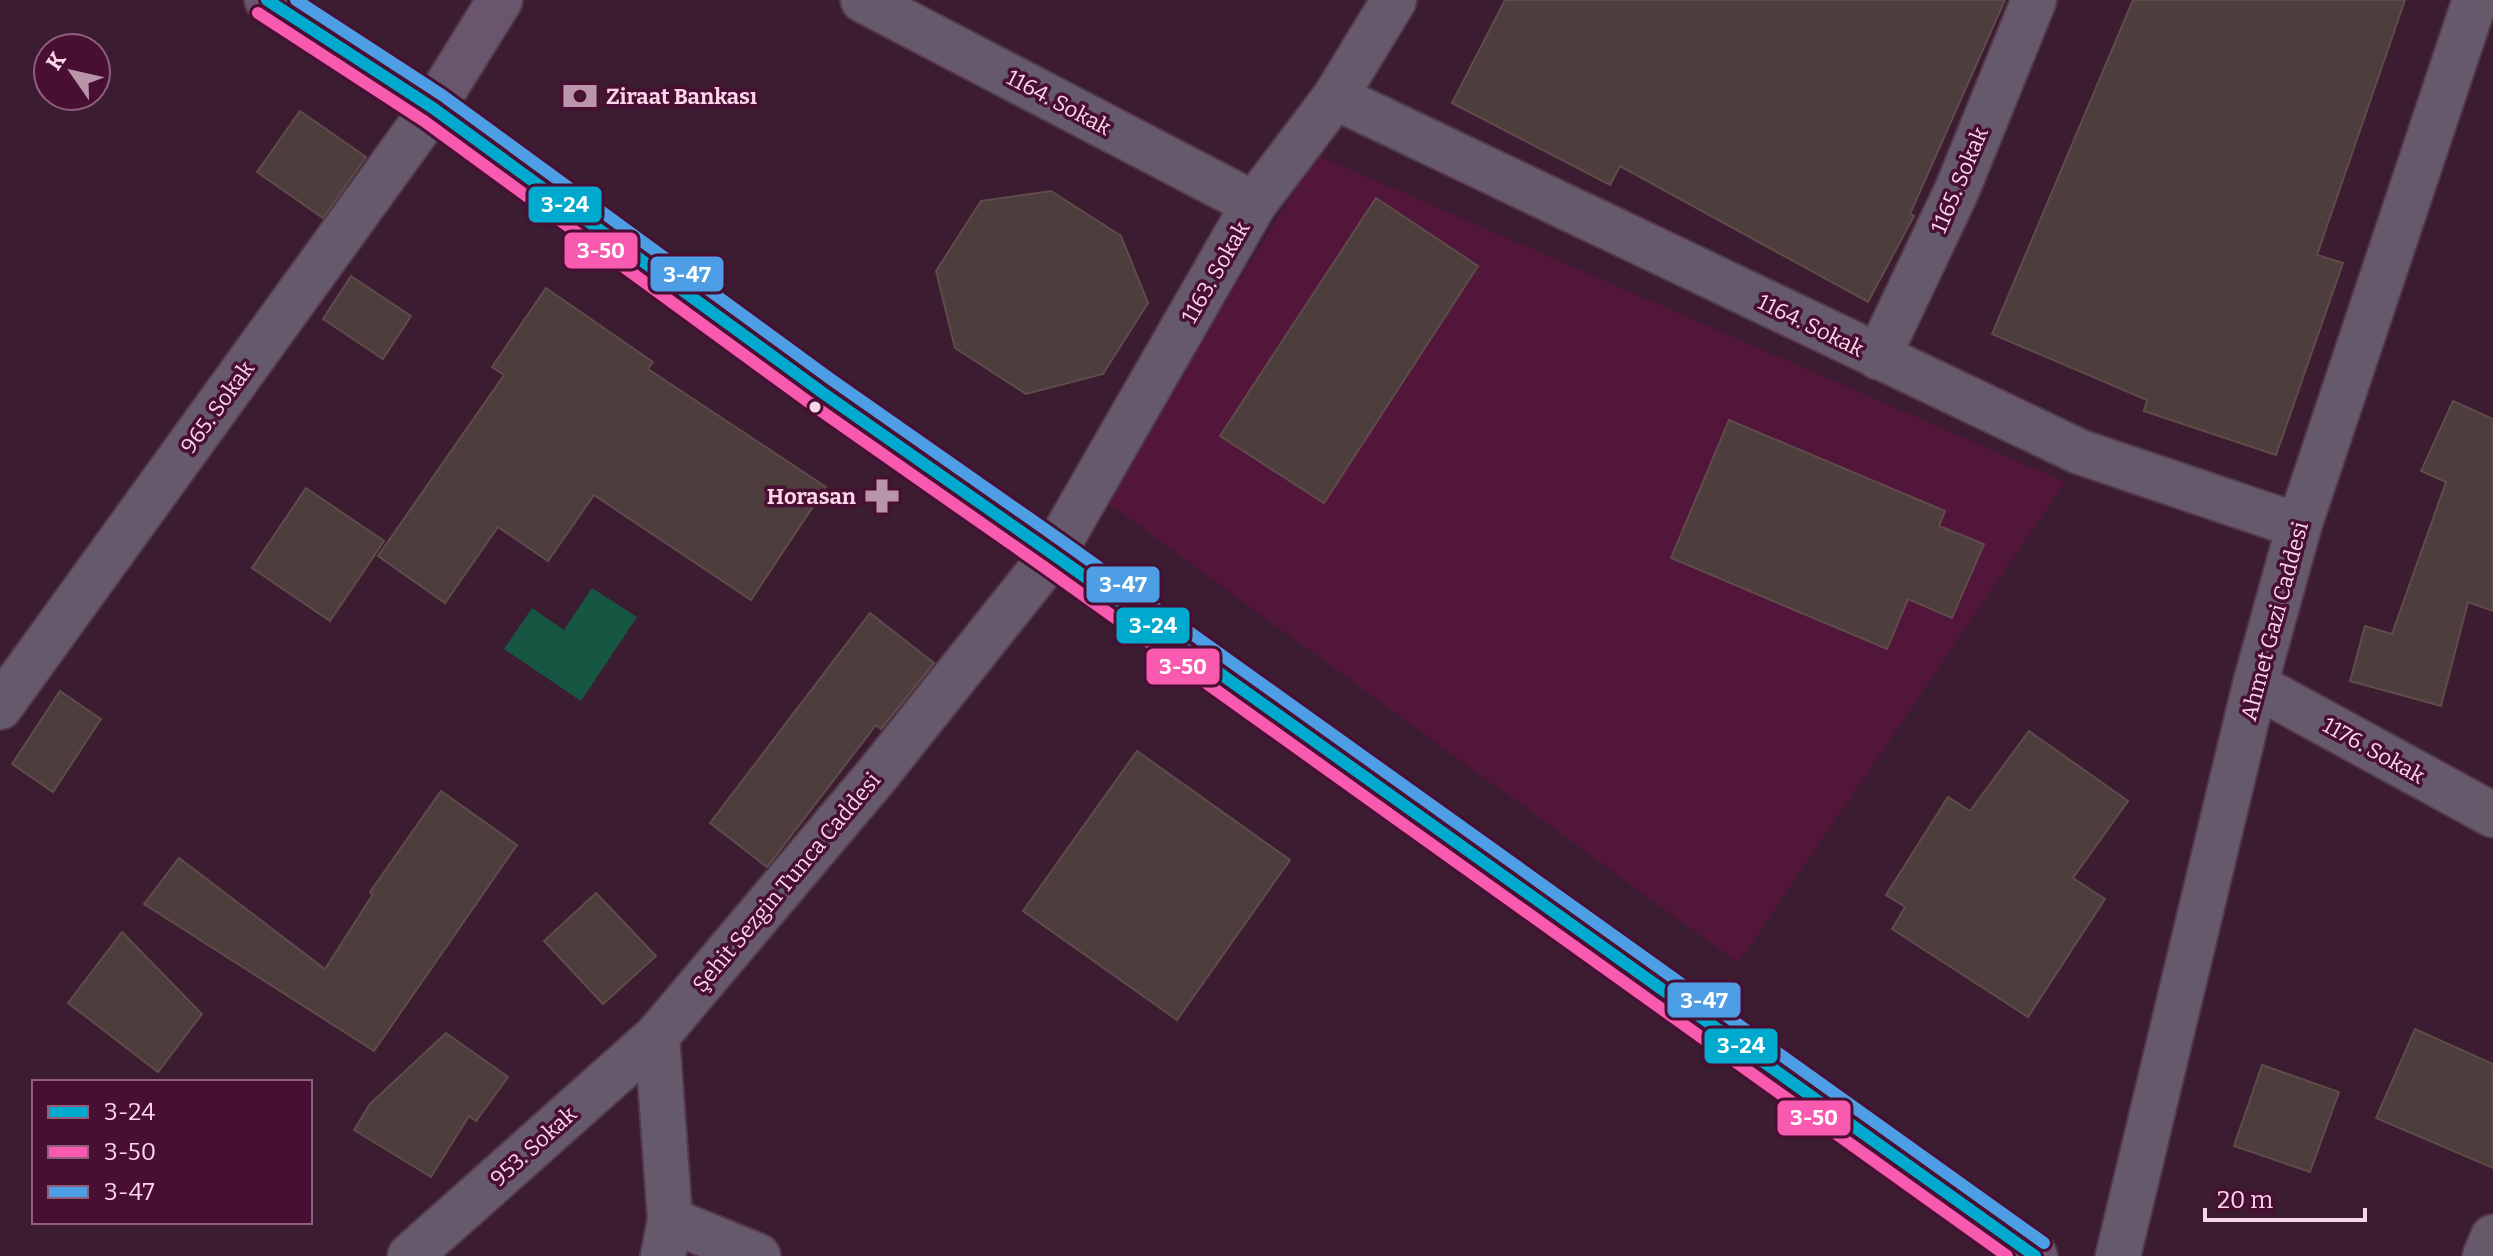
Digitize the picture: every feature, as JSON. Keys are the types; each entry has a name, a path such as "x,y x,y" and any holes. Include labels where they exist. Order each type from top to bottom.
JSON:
{"main road":[{"path":"267,0 433,108 823,393 2035,1256"},
{"path":"433,108 500,0"}],"street":[{"name":"1164. Sokak","path":"863,0 1254,204"},
{"name":"1163. Sokak","path":"1053,554 1254,204 1335,97 1394,0"},
{"name":"1165. Sokak","path":"1878,357 1957,190 2034,0"},
{"name":"Ahmet Gazi Caddesi","path":"2118,1256 2255,685 2299,526 2475,0"},
{"name":"1164. Sokak","path":"1335,97 2080,452 2299,526"},
{"name":"965. Sokak","path":"0,707 433,108"},
{"name":"Şehit Sezgin Tunca Caddesi","path":"657,1036 877,775 1053,554"},
{"name":"1176. Sokak","path":"2255,685 2493,815"},
{"path":"657,1036 667,1238 758,1256"},
{"name":"953. Sokak","path":"410,1256 657,1036"},
{"path":"2485,1256 2493,1237"}],"shaded area":[{"path":"1317,155 2065,482 1738,963 1102,499"},
{"path":"592,588 637,617 581,701 504,649 532,608 564,630"}],"building":[{"path":"1505,0 2005,0 1910,214 1914,216 1868,302 1620,166 1610,185 1452,103"},
{"path":"2133,0 2405,0 2317,255 2343,263 2276,455 2144,411 2147,400 1992,334"},
{"path":"300,111 366,157 323,218 257,172"},
{"path":"1051,191 1121,236 1148,303 1103,374 1026,394 955,348 936,271 981,201"},
{"path":"1376,198 1478,266 1324,503 1220,436"},
{"path":"351,276 411,316 383,359 323,319"},
{"path":"546,288 653,362 648,369 826,487 751,600 594,495 548,561 498,527 445,603 378,556 504,375 492,367"},
{"path":"2453,401 2493,419 2493,611 2468,602 2441,706 2350,681 2365,626 2392,634 2446,482 2421,471"},
{"path":"1729,420 1945,511 1939,526 1984,544 1952,618 1908,599 1887,649 1671,558"},
{"path":"306,488 384,541 330,621 252,568"},
{"path":"870,613 934,663 881,729 876,725 767,867 710,823"},
{"path":"60,691 101,719 53,792 12,764"},
{"path":"2029,731 2128,801 2073,878 2105,899 2028,1017 1892,929 1905,907 1886,895 1948,797 1970,811"},
{"path":"1137,751 1290,860 1177,1020 1023,911"},
{"path":"441,791 517,845 374,1051 144,904 179,858 325,969 373,894 370,892"},
{"path":"596,893 656,956 603,1004 544,941"},
{"path":"122,932 202,1014 158,1072 68,1003"},
{"path":"2415,1029 2493,1064 2493,1168 2376,1118"},
{"path":"446,1033 508,1077 476,1121 469,1116 431,1177 354,1130 370,1104"},
{"path":"2262,1065 2339,1092 2310,1172 2234,1146"}],"transit line":[{"name":"3-24","path":"267,0 433,108 823,393 2035,1256"},
{"name":"3-47","path":"296,0 442,95 832,380 2044,1243"},
{"name":"3-50","path":"258,13 424,121 814,406 2007,1256"}],"place":[{"name":"Ziraat Bankası","path":"580,96"},
{"name":"Horasan","path":"882,496"}]}
